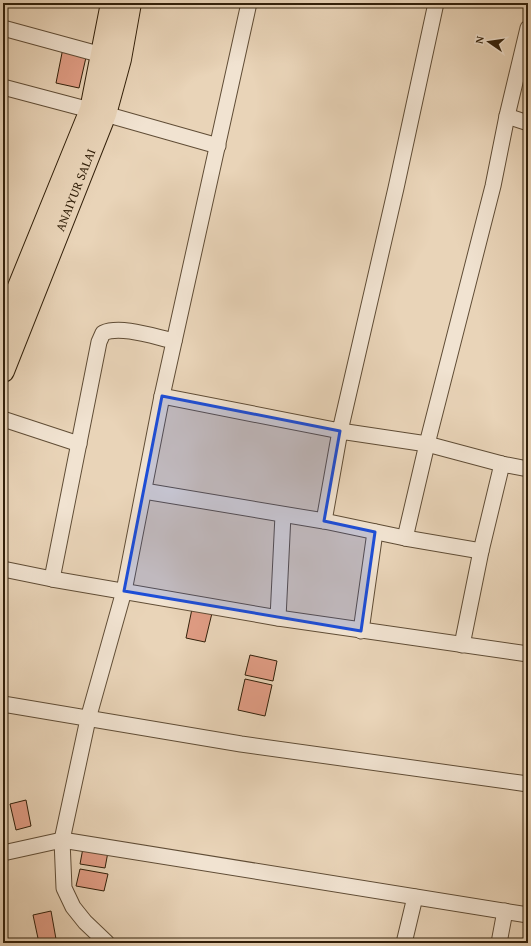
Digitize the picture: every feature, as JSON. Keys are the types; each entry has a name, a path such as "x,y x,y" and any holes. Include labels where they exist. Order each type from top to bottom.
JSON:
{"main road":[{"name":"ANAIYUR SALAI","path":"3,326 8,296 98,112 102,54 112,3"},
{"name":"ANAIYUR SALAI","path":"3,371 98,112 120,59 130,3"}],"street":[{"path":"107,943 85,922 73,907 64,888 62,840 88,719 124,591 162,396 249,3"},
{"path":"324,521 340,431 395,196 436,3"},
{"path":"3,28 102,54"},
{"path":"405,538 427,444 493,186 507,116 528,28"},
{"path":"3,88 98,112 218,146"},
{"path":"507,116 528,122"},
{"path":"52,579 99,342 103,332 119,330 174,341"},
{"path":"162,396 340,431 427,444 502,464 528,469"},
{"path":"3,419 79,444"},
{"path":"462,646 481,551 502,464"},
{"path":"144,491 324,521 405,538 481,551"},
{"path":"278,618 283,514"},
{"path":"361,631 375,532"},
{"path":"3,569 52,579 278,618 462,646 528,654"},
{"path":"3,704 241,744 528,784"},
{"path":"3,853 62,840 528,915"},
{"path":"404,943 415,897"},
{"path":"499,943 505,912"}],"highlighted area":[{"path":"162,396 340,431 324,521 375,532 361,631 124,591"}],"building":[{"path":"63,48 87,53 79,88 56,83"},
{"path":"193,604 213,609 205,642 186,638"},
{"path":"250,655 277,661 273,681 245,675"},
{"path":"245,679 272,685 265,716 238,710"},
{"path":"26,800 31,826 16,830 10,804"},
{"path":"83,848 108,852 105,868 80,864"},
{"path":"80,869 108,874 104,891 76,886"},
{"path":"51,911 56,939 39,943 33,915"}]}
